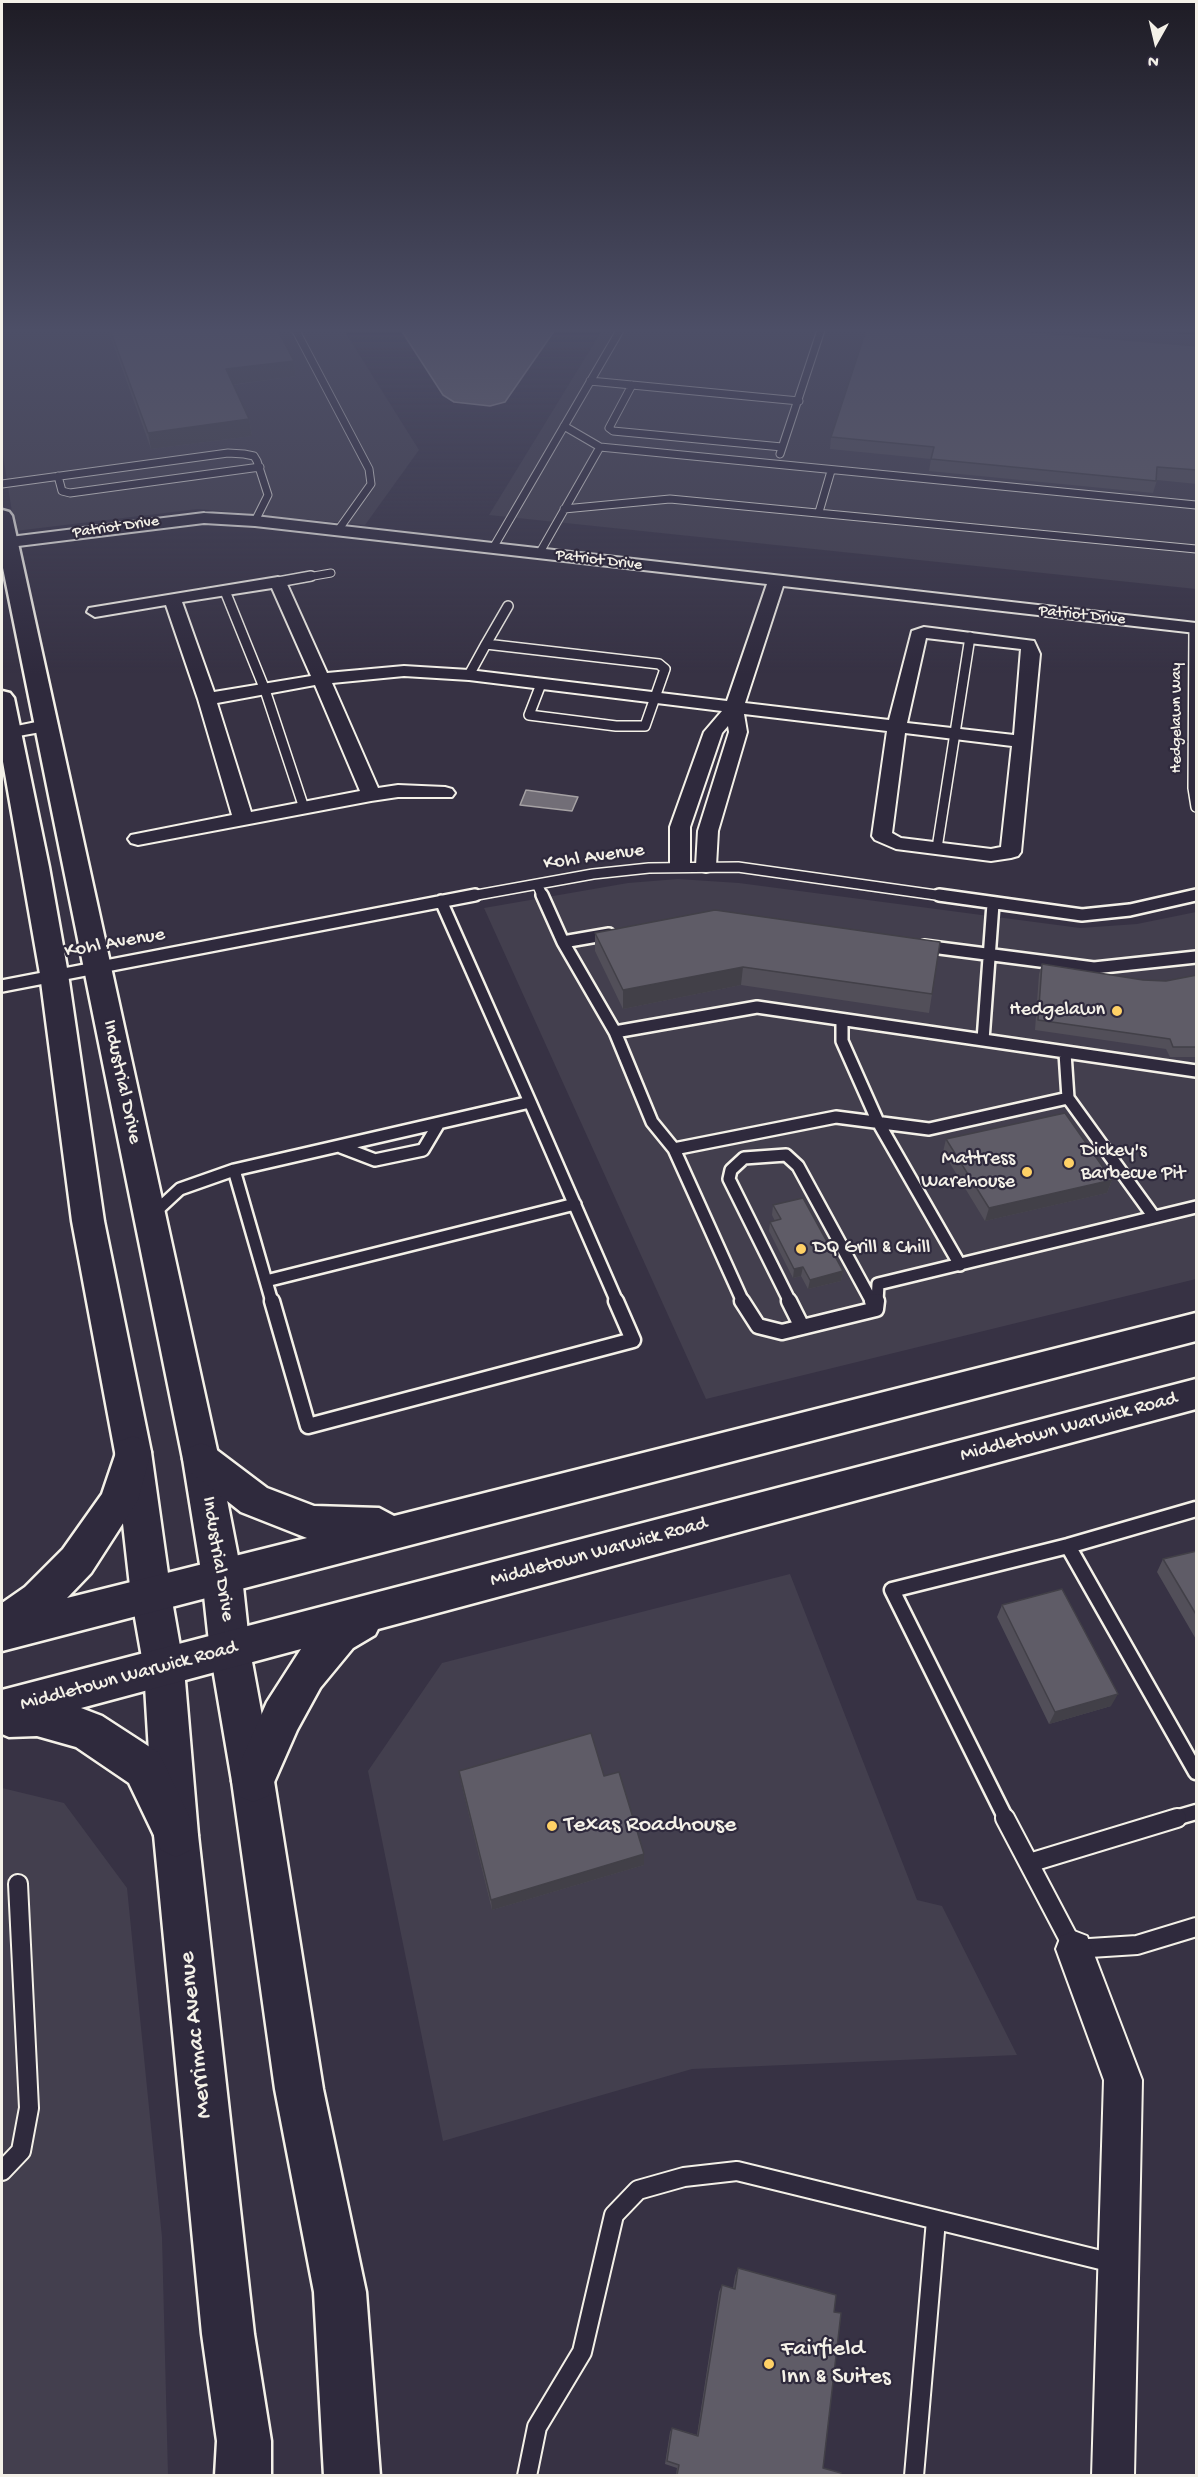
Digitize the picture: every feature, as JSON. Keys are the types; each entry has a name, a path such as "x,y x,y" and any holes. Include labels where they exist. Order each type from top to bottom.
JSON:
{"street":[{"name":"Industrial Drive","path":"2,516 5,542 201,1459 222,1577 230,1651"},
{"name":"Patriot Drive","path":"5,542 204,518 255,521 1195,628"},
{"path":"94,612 278,582 371,795"},
{"path":"680,867 680,827 712,732 734,708 776,582"},
{"path":"172,599 207,699 243,819"},
{"path":"924,632 1028,645 1030,654 1011,852 991,855 896,843 882,836 897,727 918,635 924,632"},
{"path":"207,699 321,679 404,671 469,675 1022,742"},
{"path":"2,698 4,734 36,867 54,974 88,1221 133,1452 151,1595"},
{"path":"706,866 708,831 738,732 734,708"},
{"path":"4,734 46,726"},
{"path":"138,839 371,795 398,791 445,793"},
{"path":"2,1633 1197,1327"},
{"name":"Middletown Warwick Road","path":"2,1710 1197,1394"},
{"path":"2,1625 39,1599 77,1561 119,1500 133,1452"},
{"path":"201,1459 254,1500 313,1522 414,1527"},
{"name":"Merrimac Avenue","path":"151,1595 164,1669 176,1835 228,2334 244,2441 243,2475"},
{"path":"253,1781 282,1716 306,1674 339,1635 383,1610"},
{"path":"230,1651 253,1781 299,2089 340,2292 352,2475"},
{"path":"2,1718 37,1716 87,1730 144,1768 176,1835"},
{"path":"1074,1949 1123,2080 1113,2475"}],"lane":[{"path":"339,530 371,484 369,469 355,443"},
{"path":"493,548 554,443"},
{"path":"592,443 600,447 831,471 1197,505"},
{"path":"732,443 782,447"},
{"path":"776,465 784,443"},
{"path":"539,554 600,447"},
{"path":"2,484 228,453 254,456 260,467 268,495 267,502 255,521"},
{"path":"58,476 62,491 70,493 260,467"},
{"path":"819,512 831,471"},
{"path":"564,509 670,499 1197,549"},
{"path":"278,582 331,573"},
{"path":"225,591 265,690 304,808"},
{"path":"469,675 508,606"},
{"name":"Hedgelawn Way","path":"1195,628 1193,789 1197,807"},
{"path":"937,848 970,637"},
{"path":"486,644 659,664 665,669 645,726 616,726 529,715 541,684"},
{"name":"Kohl Avenue","path":"2,986 96,966 593,874 680,867 738,867 1082,915 1130,910 1197,895"},
{"path":"537,884 563,942 615,1032 652,1122 674,1149 744,1305 758,1326 782,1332 876,1309"},
{"path":"234,1170 308,1426 633,1340 441,901"},
{"path":"983,1040 993,904"},
{"path":"563,942 622,932"},
{"path":"907,944 1094,968 1197,957"},
{"path":"615,1032 757,1007 1197,1071"},
{"path":"842,1020 842,1041 878,1122 960,1265"},
{"path":"1065,1053 1068,1098 1154,1217"},
{"path":"674,1149 836,1117 929,1129 1068,1098"},
{"path":"150,1217 180,1189 234,1170 530,1102"},
{"path":"341,1147 375,1161 423,1150 439,1123"},
{"path":"802,1327 729,1179 731,1170 744,1158 786,1155 798,1166 876,1309"},
{"path":"266,1281 575,1204"},
{"path":"876,1309 878,1284 1197,1207"},
{"path":"1197,1509 1068,1546 892,1590 1074,1949 1137,1945 1197,1927"},
{"path":"1068,1546 1197,1773"},
{"path":"1029,1863 1197,1812"},
{"path":"2,2171 21,2151 30,2108 18,1884"},
{"path":"528,2475 537,2427 582,2352 614,2215 638,2190 684,2177 737,2171 1117,2264"},
{"path":"914,2475 936,2220"}],"shaded area":[{"path":"2,443 414,443 419,450 365,525 198,509 15,531"},
{"path":"533,443 1196,443 1196,589 489,515"},
{"path":"526,790 578,797 572,811 520,805"},
{"path":"678,879 739,883 1080,928 1137,924 1196,912 1196,1279 706,1399 484,908 628,883"},
{"path":"790,1574 917,1900 942,1906 1017,2055 692,2069 443,2141 368,1771 442,1663"},
{"path":"2,1788 64,1803 127,1888 162,2237 168,2475 2,2475"}],"building":[{"path":"889,443 1197,443 1197,470 1157,467 1156,481 931,459 934,447"},
{"path":"715,910 940,942 932,994 743,967 623,990 595,933"},
{"name":"Hedgelawn","path":"1042,964 1143,980 1166,981 1197,975 1197,1047 1173,1047 1170,1039 1038,1020"},
{"path":"1065,1113 1112,1180 989,1208 946,1139"},
{"path":"803,1198 843,1271 810,1280 803,1267 794,1269 770,1222 781,1219 773,1205"},
{"path":"1197,1551 1197,1616 1163,1559"},
{"path":"1062,1589 1118,1694 1055,1712 1002,1605"},
{"name":"Texas Roadhouse","path":"591,1733 604,1776 619,1772 644,1854 491,1900 459,1771"},
{"name":"Fairfield Inn & Suites","path":"738,2268 836,2295 834,2312 841,2313 823,2468 841,2473 841,2475 677,2475 679,2465 667,2461 672,2428 698,2436 722,2285 735,2289"}],"place":[{"name":"Hedgelawn","path":"1117,1011"},
{"name":"Dickey's Barbecue Pit","path":"1069,1163"},
{"name":"Mattress Warehouse","path":"1027,1172"},
{"name":"DQ Grill & Chill","path":"801,1249"},
{"name":"Texas Roadhouse","path":"552,1826"},
{"name":"Fairfield Inn & Suites","path":"769,2364"}]}
